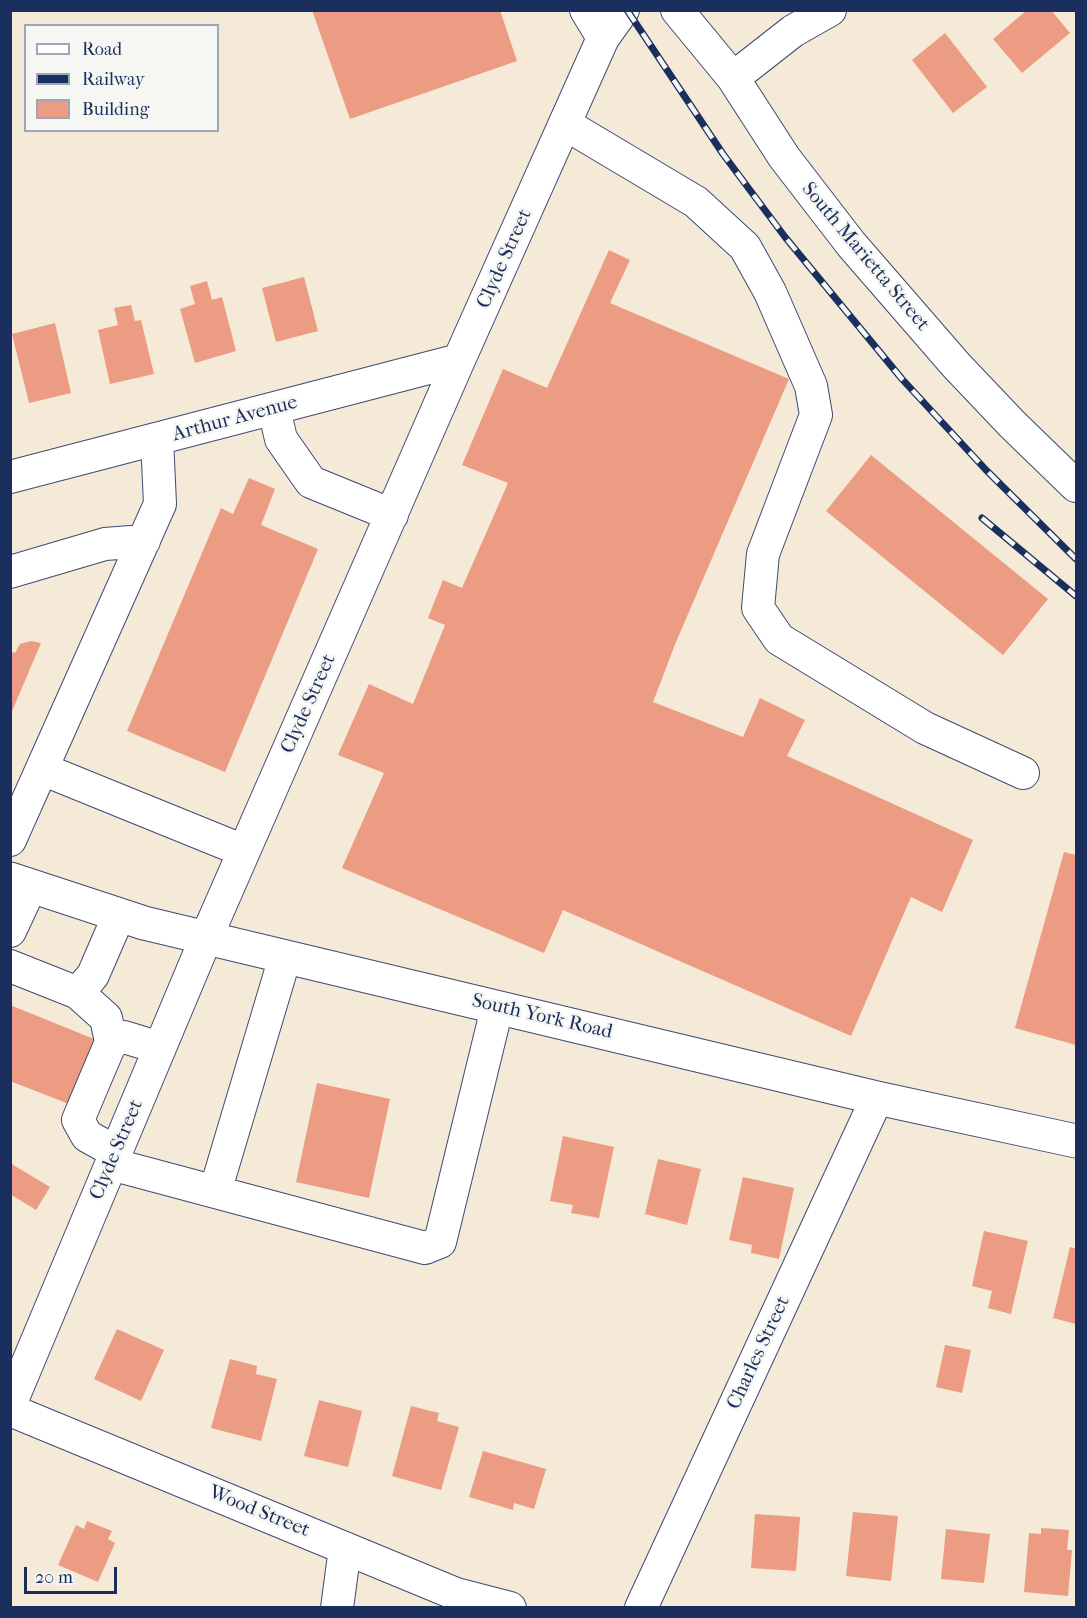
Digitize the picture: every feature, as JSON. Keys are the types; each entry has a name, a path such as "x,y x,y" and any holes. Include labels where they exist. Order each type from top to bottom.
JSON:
{"main road":[{"name":"South York Road","path":"21,882 119,915 206,938 877,1098 1077,1141"}],"street":[{"path":"586,10 603,38"},
{"name":"Clyde Street","path":"10,1405 206,938 459,360 603,38 623,10"},
{"name":"South Marietta Street","path":"676,10 733,78 784,157 851,244 956,365 1012,424 1077,486"},
{"path":"733,78 794,31 830,10"},
{"path":"565,124 696,202 745,247 770,292 811,386 816,415 763,554 758,608 779,639 925,728 1023,773"},
{"name":"Arthur Avenue","path":"10,477 459,360"},
{"path":"274,409 281,439 311,482 392,515"},
{"path":"10,840 29,778 160,504 157,440"},
{"path":"10,572 105,544 144,540"},
{"path":"29,778 244,851"},
{"path":"10,931 21,882"},
{"path":"78,993 93,975 119,915"},
{"path":"215,1192 285,957"},
{"path":"10,966 78,993 106,1018 111,1042 78,1120 87,1136 114,1158 215,1192 425,1248 440,1242 497,1008"},
{"path":"111,1042 124,1037 160,1048"},
{"name":"Charles Street","path":"641,1608 877,1098"},
{"name":"Wood Street","path":"10,1410 456,1594 510,1608"},
{"path":"338,1608 345,1548"}],"building":[{"path":"312,10 500,10 517,61 350,119"},
{"path":"1027,10 1051,10 1070,33 1022,73 993,39"},
{"path":"945,33 987,87 953,113 912,60"},
{"path":"609,250 630,260 610,303 789,379 676,642 653,702 743,737 760,698 805,720 787,756 973,840 942,912 911,897 851,1036 563,910 544,953 342,868 384,773 338,755 369,684 413,704 445,625 428,618 443,580 462,588 508,483 462,465 503,369 547,388"},
{"path":"304,277 318,331 276,342 262,288"},
{"path":"207,281 212,300 222,297 236,351 195,363 180,309 195,304 190,286"},
{"path":"131,305 135,321 141,320 154,374 110,384 98,330 118,325 114,308"},
{"path":"55,323 71,393 29,403 12,334"},
{"path":"871,455 1048,599 1003,655 826,511"},
{"path":"249,478 275,489 261,525 318,549 225,772 127,731 221,508 233,514"},
{"path":"31,641 41,643 10,716 10,651 15,653 20,644"},
{"path":"1064,852 1076,855 1076,1045 1015,1028"},
{"path":"10,1005 99,1041 74,1106 10,1081"},
{"path":"317,1083 390,1099 369,1198 296,1182"},
{"path":"563,1136 614,1147 599,1218 571,1213 573,1205 550,1201"},
{"path":"658,1159 701,1169 687,1225 645,1214"},
{"path":"10,1163 50,1187 36,1210 10,1194"},
{"path":"743,1177 794,1188 779,1259 751,1253 752,1245 729,1240"},
{"path":"984,1231 1028,1241 1011,1314 988,1308 992,1291 972,1286"},
{"path":"1070,1247 1076,1249 1076,1324 1053,1318"},
{"path":"117,1329 164,1350 141,1401 94,1379"},
{"path":"945,1345 971,1350 962,1393 936,1387"},
{"path":"230,1359 257,1366 256,1374 277,1379 261,1441 211,1428"},
{"path":"319,1400 362,1411 348,1467 304,1456"},
{"path":"411,1406 439,1413 437,1421 459,1427 441,1490 392,1476"},
{"path":"483,1451 546,1469 534,1509 514,1503 513,1510 469,1497"},
{"path":"853,1512 898,1516 891,1581 846,1576"},
{"path":"755,1514 800,1517 796,1571 751,1568"},
{"path":"87,1521 112,1531 108,1539 115,1543 98,1582 58,1565 76,1525 84,1529"},
{"path":"1041,1528 1069,1530 1067,1550 1072,1550 1068,1596 1024,1592 1029,1533 1041,1534"},
{"path":"946,1529 990,1534 984,1583 941,1579"}],"railway":[{"path":"627,10 723,154 785,237 902,379 986,470 1076,559"},
{"path":"982,518 1076,596"}]}
